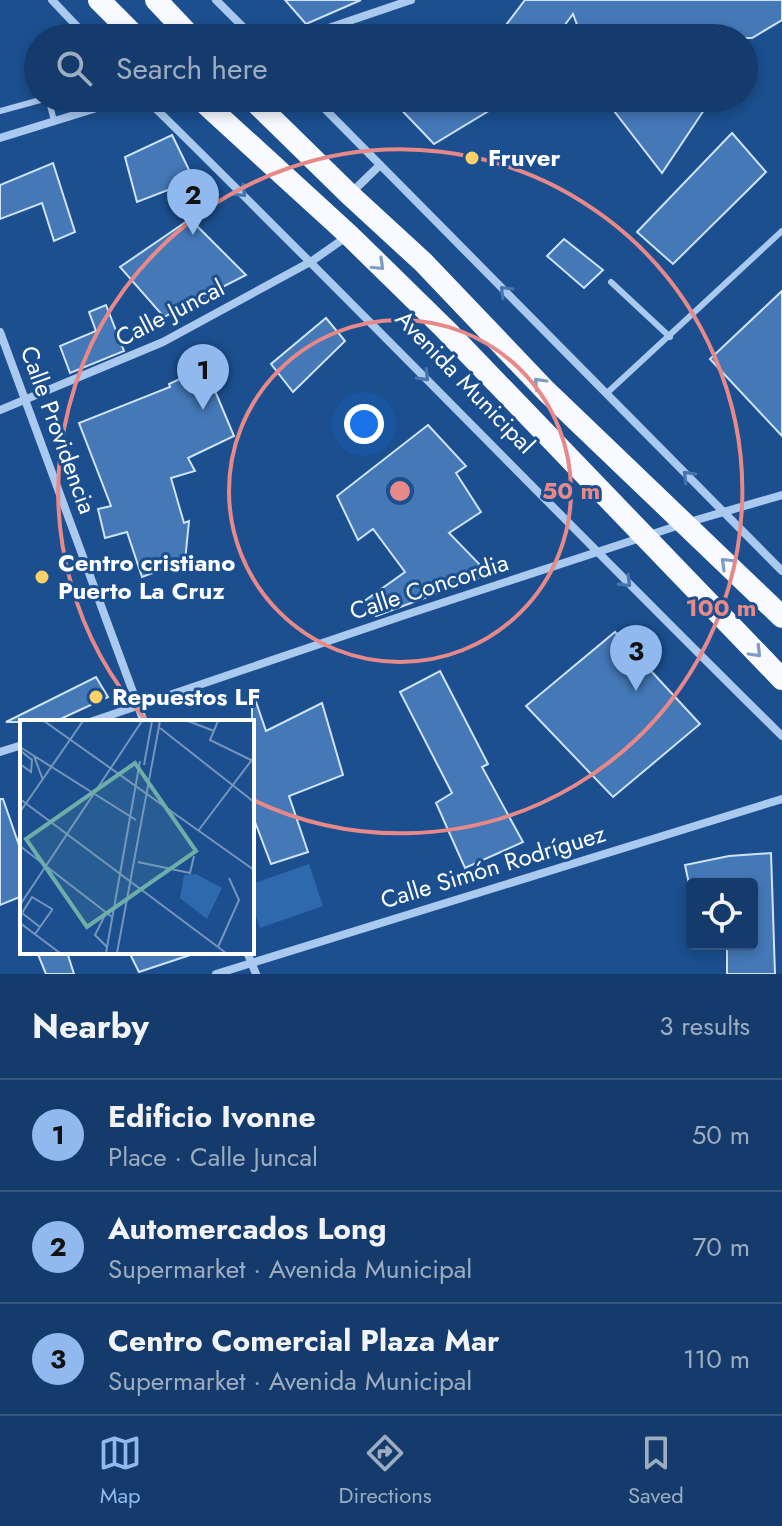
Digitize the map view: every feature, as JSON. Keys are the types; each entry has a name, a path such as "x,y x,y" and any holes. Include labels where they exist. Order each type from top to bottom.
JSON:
{"highway":[{"path":"99,0 123,24"},
{"path":"156,0 179,24"},
{"name":"Avenida Municipal","path":"214,112 349,235 445,329 782,679"},
{"path":"265,112 423,262 546,391 782,617"}],"street":[{"path":"52,0 75,24"},
{"path":"216,0 240,24"},
{"path":"340,24 411,0"},
{"path":"0,138 83,112"},
{"name":"Avenida Municipal","path":"159,112 312,261 598,554 782,736"},
{"path":"328,112 782,571"},
{"path":"349,194 380,165"},
{"name":"Calle Juncal","path":"0,410 28,401 163,342 312,261 349,235"},
{"name":"Calle Providencia","path":"0,332 143,720"},
{"name":"Calle Concordia","path":"96,720 408,614 686,523 782,495"},
{"path":"0,752 20,746"},
{"name":"Calle Simón Rodríguez","path":"216,974 779,799"},
{"path":"248,954 256,974"}],"lane":[{"path":"0,111 24,104"},
{"path":"52,112 54,121"},
{"path":"607,393 782,231"},
{"path":"611,282 670,337"},
{"path":"779,799 782,810"}],"shaded area":[{"path":"309,864 323,906 260,928 254,911 254,883"}],"building":[{"path":"285,0 361,0 306,24"},
{"path":"525,0 782,0 782,20 758,34 758,24 577,24 573,14 566,24 507,24"},
{"path":"403,112 487,112 434,144"},
{"path":"615,112 703,112 662,173"},
{"path":"732,133 766,172 673,264 637,232"},
{"path":"172,135 194,180 137,202 125,157"},
{"path":"53,163 75,232 54,241 42,203 0,219 0,185"},
{"path":"190,219 246,275 164,317 120,267"},
{"path":"564,239 603,270 584,288 547,256"},
{"path":"782,291 782,436 710,359"},
{"path":"106,305 124,351 70,373 60,346 96,331 89,312"},
{"path":"326,318 345,341 293,392 271,364"},
{"path":"205,367 234,436 188,458 195,471 171,478 184,523 189,521 185,561 142,577 127,532 105,538 98,509 111,506 79,423 170,387 169,384"},
{"path":"428,425 466,466 456,473 481,512 449,533 489,574 376,616 363,602 405,572 373,529 358,540 337,496"},
{"path":"615,632 700,724 613,797 526,706"},
{"path":"440,671 488,764 482,767 523,842 465,868 436,803 452,793 400,692"},
{"path":"96,677 108,697 58,720 6,722"},
{"path":"252,699 255,699 266,731 322,703 343,775 289,796 308,852 271,864 254,819"},
{"path":"0,799 3,799 20,848 20,897 0,905"},
{"path":"771,853 775,974 727,974 727,950 758,950 758,878 688,878 685,865 729,856"},
{"path":"38,954 68,954 74,974 46,974"},
{"path":"130,954 190,954 190,955 139,972"}],"place":[{"name":"Fruver","path":"472,158"},
{"name":"Automercados Long","path":"193,235"},
{"name":"Edificio Ivonne","path":"203,410"},
{"name":"Centro cristiano Puerto La Cruz","path":"42,577"},
{"name":"Centro Comercial Plaza Mar","path":"636,691"},
{"name":"Repuestos LF","path":"96,697"}]}
